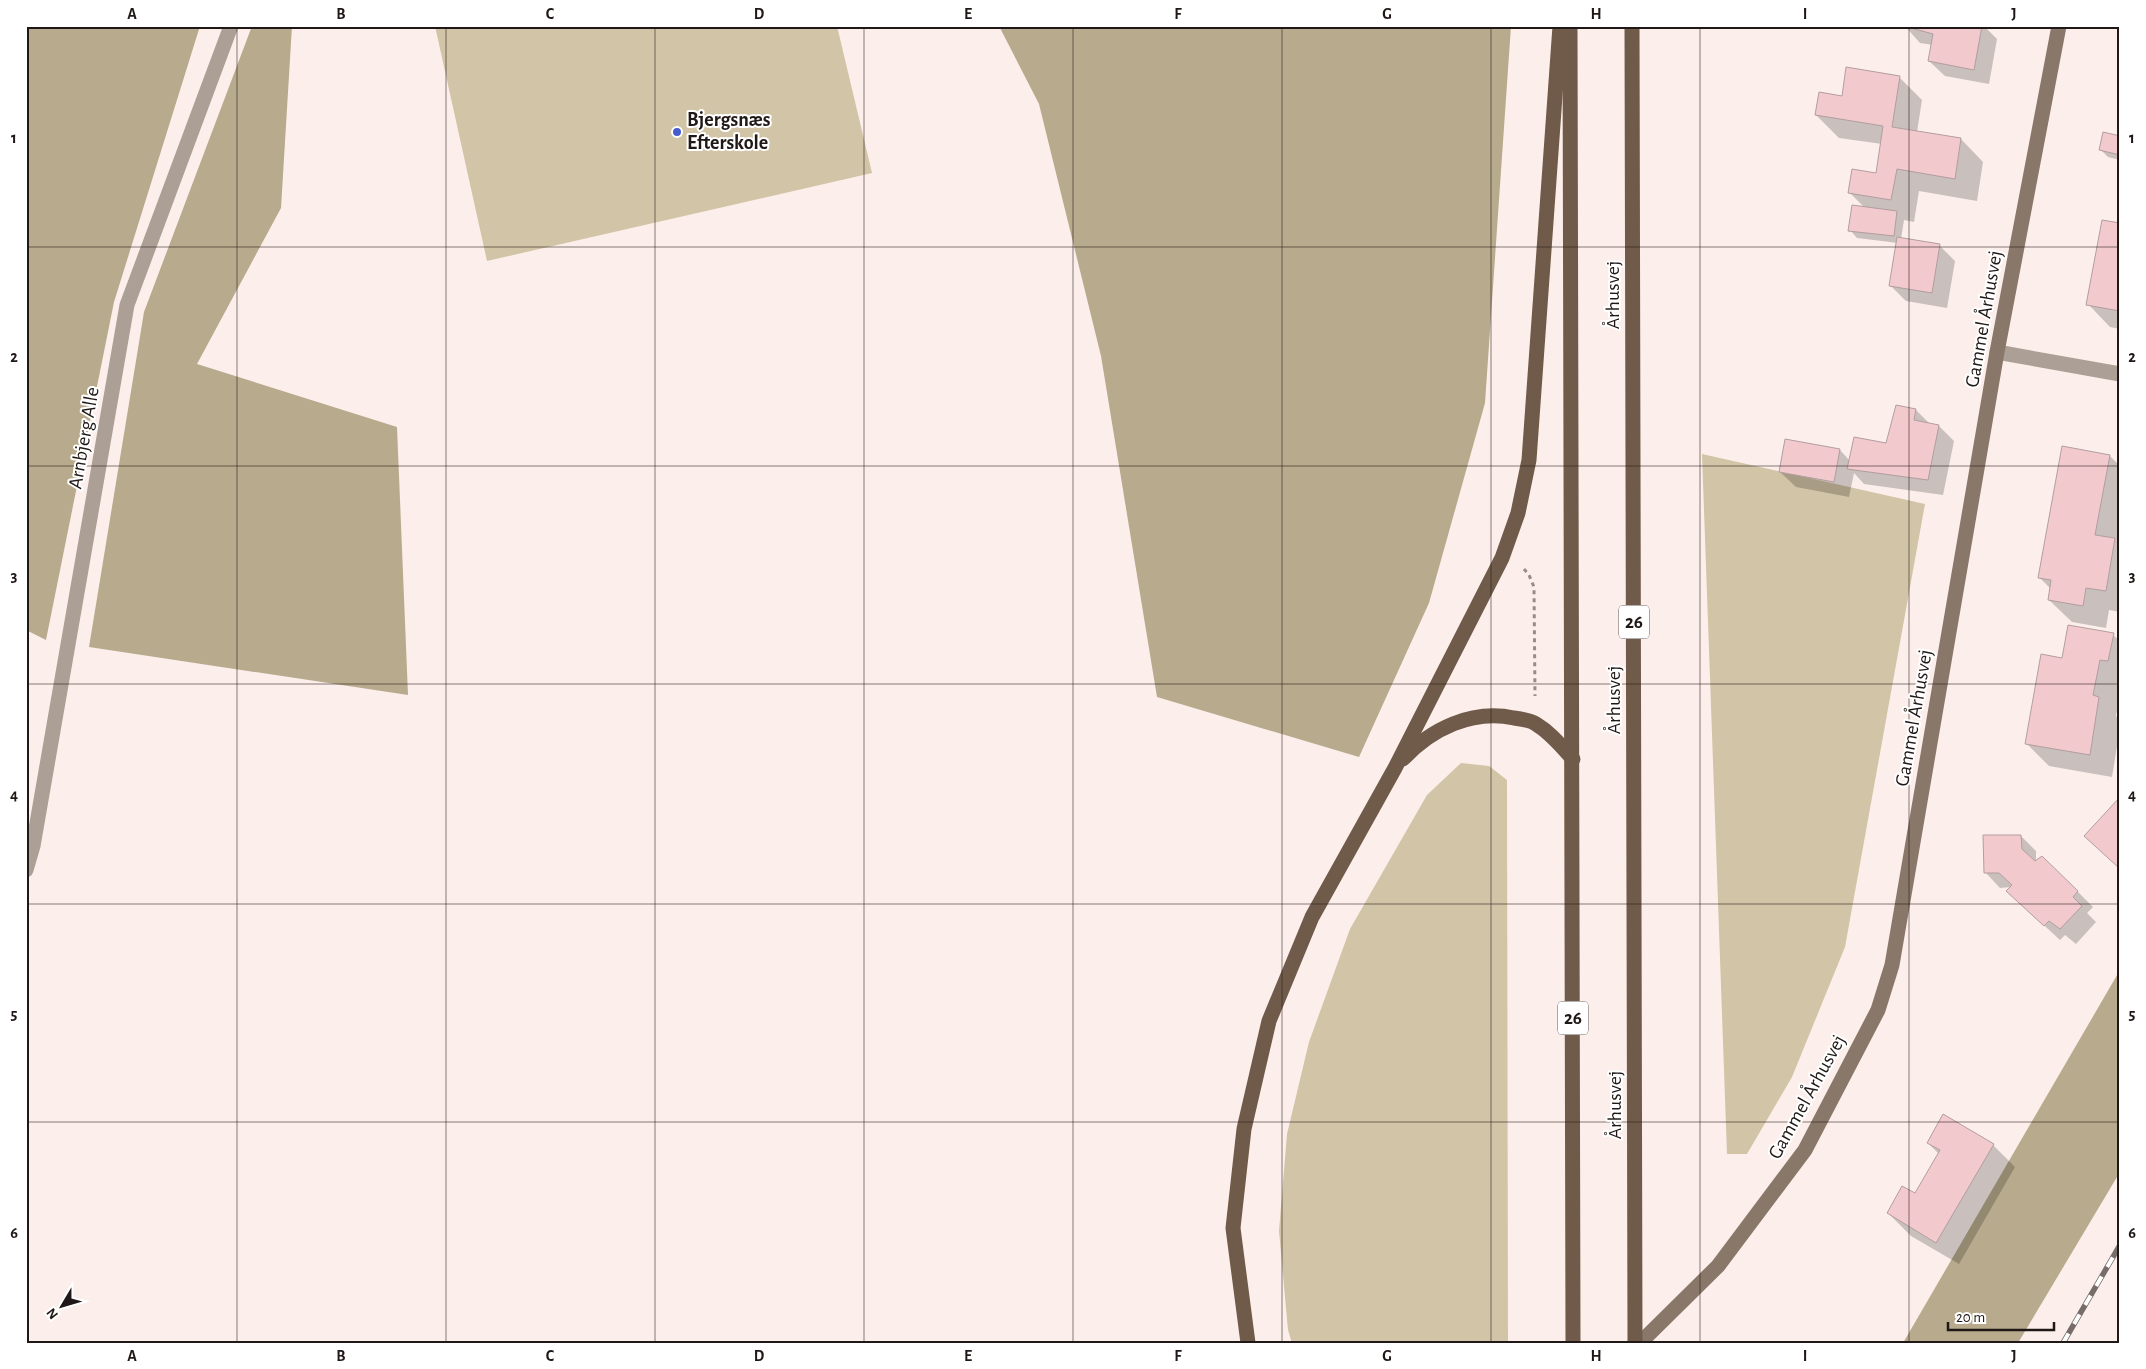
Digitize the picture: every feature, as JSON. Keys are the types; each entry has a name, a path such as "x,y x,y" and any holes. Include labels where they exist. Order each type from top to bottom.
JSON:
{"main road":[{"path":"1248,1343 1233,1228 1244,1129 1269,1021 1312,917 1395,768 1442,671 1477,610 1502,558 1518,513 1529,460 1560,26"},
{"name":"Århusvej","path":"1570,26 1573,1343"},
{"name":"Århusvej","path":"1632,26 1635,1343"},
{"path":"1395,768 1424,741 1456,722 1480,715 1503,716 1535,723 1555,738 1573,759"}],"street":[{"name":"Arnbjerg Alle","path":"26,870 34,837 127,305 231,26"},
{"name":"Gammel Århusvej","path":"1640,1343 1718,1266 1804,1150 1878,1010 1892,965 1997,352 2059,26"},
{"path":"1997,352 2120,374"}],"path":[{"path":"1502,558 1523,568 1529,575 1534,588 1535,723"}],"shaded area":[{"path":"26,26 200,26 114,302 46,640 26,630"},
{"path":"252,26 292,26 281,208 197,364 397,427 408,695 89,647 144,312"},
{"path":"435,26 837,26 872,173 487,261"},
{"path":"999,26 1511,26 1485,403 1429,603 1359,757 1157,697 1101,356 1039,104"},
{"path":"1702,454 1925,504 1845,947 1792,1077 1747,1154 1727,1154"},
{"path":"1461,763 1489,766 1507,780 1508,1343 1292,1343 1288,1330 1279,1231 1287,1134 1309,1042 1350,929 1427,795"},
{"path":"2120,970 2120,1172 2018,1343 1903,1343"}],"building":[{"path":"1904,26 1982,26 1974,70 1928,61 1933,34"},
{"path":"1846,67 1900,76 1892,127 1961,138 1955,179 1897,169 1891,200 1848,193 1852,169 1876,173 1883,126 1815,115 1819,92 1842,96"},
{"path":"2103,132 2120,136 2120,155 2099,150"},
{"path":"1852,205 1897,211 1894,236 1848,231"},
{"path":"2102,220 2120,223 2120,311 2086,305"},
{"path":"1897,237 1940,244 1932,293 1889,286"},
{"path":"1896,405 1916,409 1914,420 1939,425 1928,480 1847,469 1854,437 1886,443"},
{"path":"1785,439 1840,449 1834,482 1779,472"},
{"path":"2062,446 2110,455 2095,535 2115,538 2106,591 2086,588 2083,606 2048,600 2051,580 2038,578"},
{"path":"2068,625 2114,633 2108,661 2100,660 2093,695 2099,697 2090,755 2025,744 2041,654 2062,658"},
{"path":"2120,797 2120,868 2119,868 2084,836"},
{"path":"1983,835 2021,835 2022,849 2035,861 2042,856 2078,891 2073,897 2082,906 2060,929 2049,921 2044,926 2006,891 2012,885 1999,873 1984,873"},
{"path":"1943,1114 1994,1144 1936,1243 1887,1213 1902,1186 1915,1193 1940,1150 1927,1143"}],"railway":[{"path":"2063,1343 2120,1245"}],"place":[{"name":"Bjergsnæs Efterskole","path":"677,132"}]}
